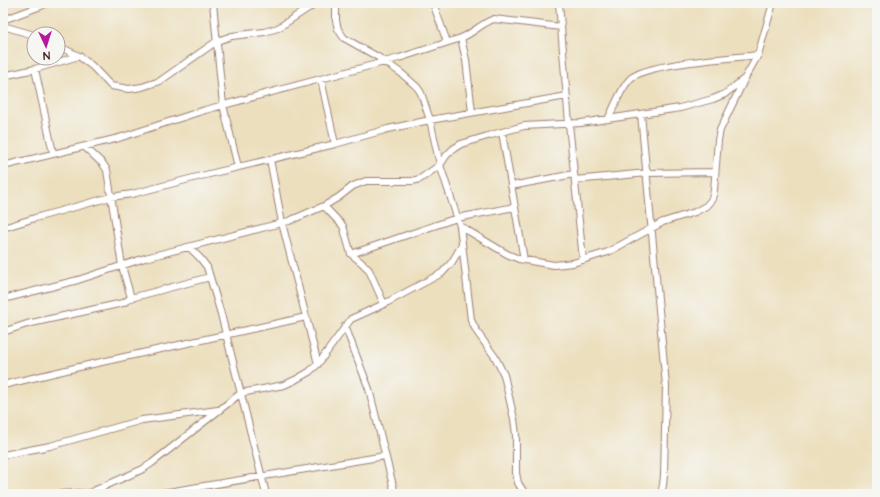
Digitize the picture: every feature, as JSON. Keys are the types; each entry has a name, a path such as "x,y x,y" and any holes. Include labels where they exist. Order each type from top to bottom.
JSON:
{"street":[{"path":"3,20 46,3"},
{"path":"213,3 223,105 238,167"},
{"path":"297,3 314,5"},
{"path":"336,3 336,21 341,35 351,43 401,73 419,90 430,120 440,165 460,226 472,320 476,332 495,357 504,375 516,435 516,473 518,483 525,494"},
{"path":"433,3 447,42"},
{"path":"559,3 569,124 583,260"},
{"path":"460,226 507,254 524,260 554,265 583,260 608,252 651,227 695,212 706,206 712,199 714,190 720,130 745,78 758,55 773,3"},
{"path":"66,50 79,56 92,66 111,86 129,89 150,86 160,81 217,41 232,36 264,32 278,28 314,5"},
{"path":"3,166 119,138 223,105 383,61 399,58 461,38 470,34 488,21 494,19 561,27"},
{"path":"3,26 26,33"},
{"path":"461,38 466,60 472,112"},
{"path":"608,119 625,85 630,78 640,73 683,63 758,55"},
{"path":"3,76 79,56"},
{"path":"35,68 53,153"},
{"path":"3,299 78,280 189,247 282,223 324,206 339,198 353,186 366,180 412,181 420,179 440,165 453,149 461,144 524,126 581,123 680,108 713,99 725,94 745,78"},
{"path":"321,79 335,144"},
{"path":"3,228 112,197 132,194 335,144 388,129 472,112 567,96"},
{"path":"642,114 666,386 664,475 661,494"},
{"path":"502,132 524,260"},
{"path":"85,147 106,167 122,266 131,298"},
{"path":"270,159 282,223 318,364"},
{"path":"511,186 575,177 647,173 716,172"},
{"path":"324,206 343,226 351,254 369,270 384,304"},
{"path":"351,254 457,218 515,207"},
{"path":"60,494 88,494 143,469 241,393 284,385 310,372 318,364 351,319 384,304 442,273 452,262 462,245"},
{"path":"189,247 204,262 210,277 266,494"},
{"path":"3,332 27,324 122,303 131,298 210,277"},
{"path":"3,385 306,317"},
{"path":"345,326 369,389 395,494"},
{"path":"3,455 50,446 142,420 219,410"},
{"path":"156,494 262,475 385,456"}]}
